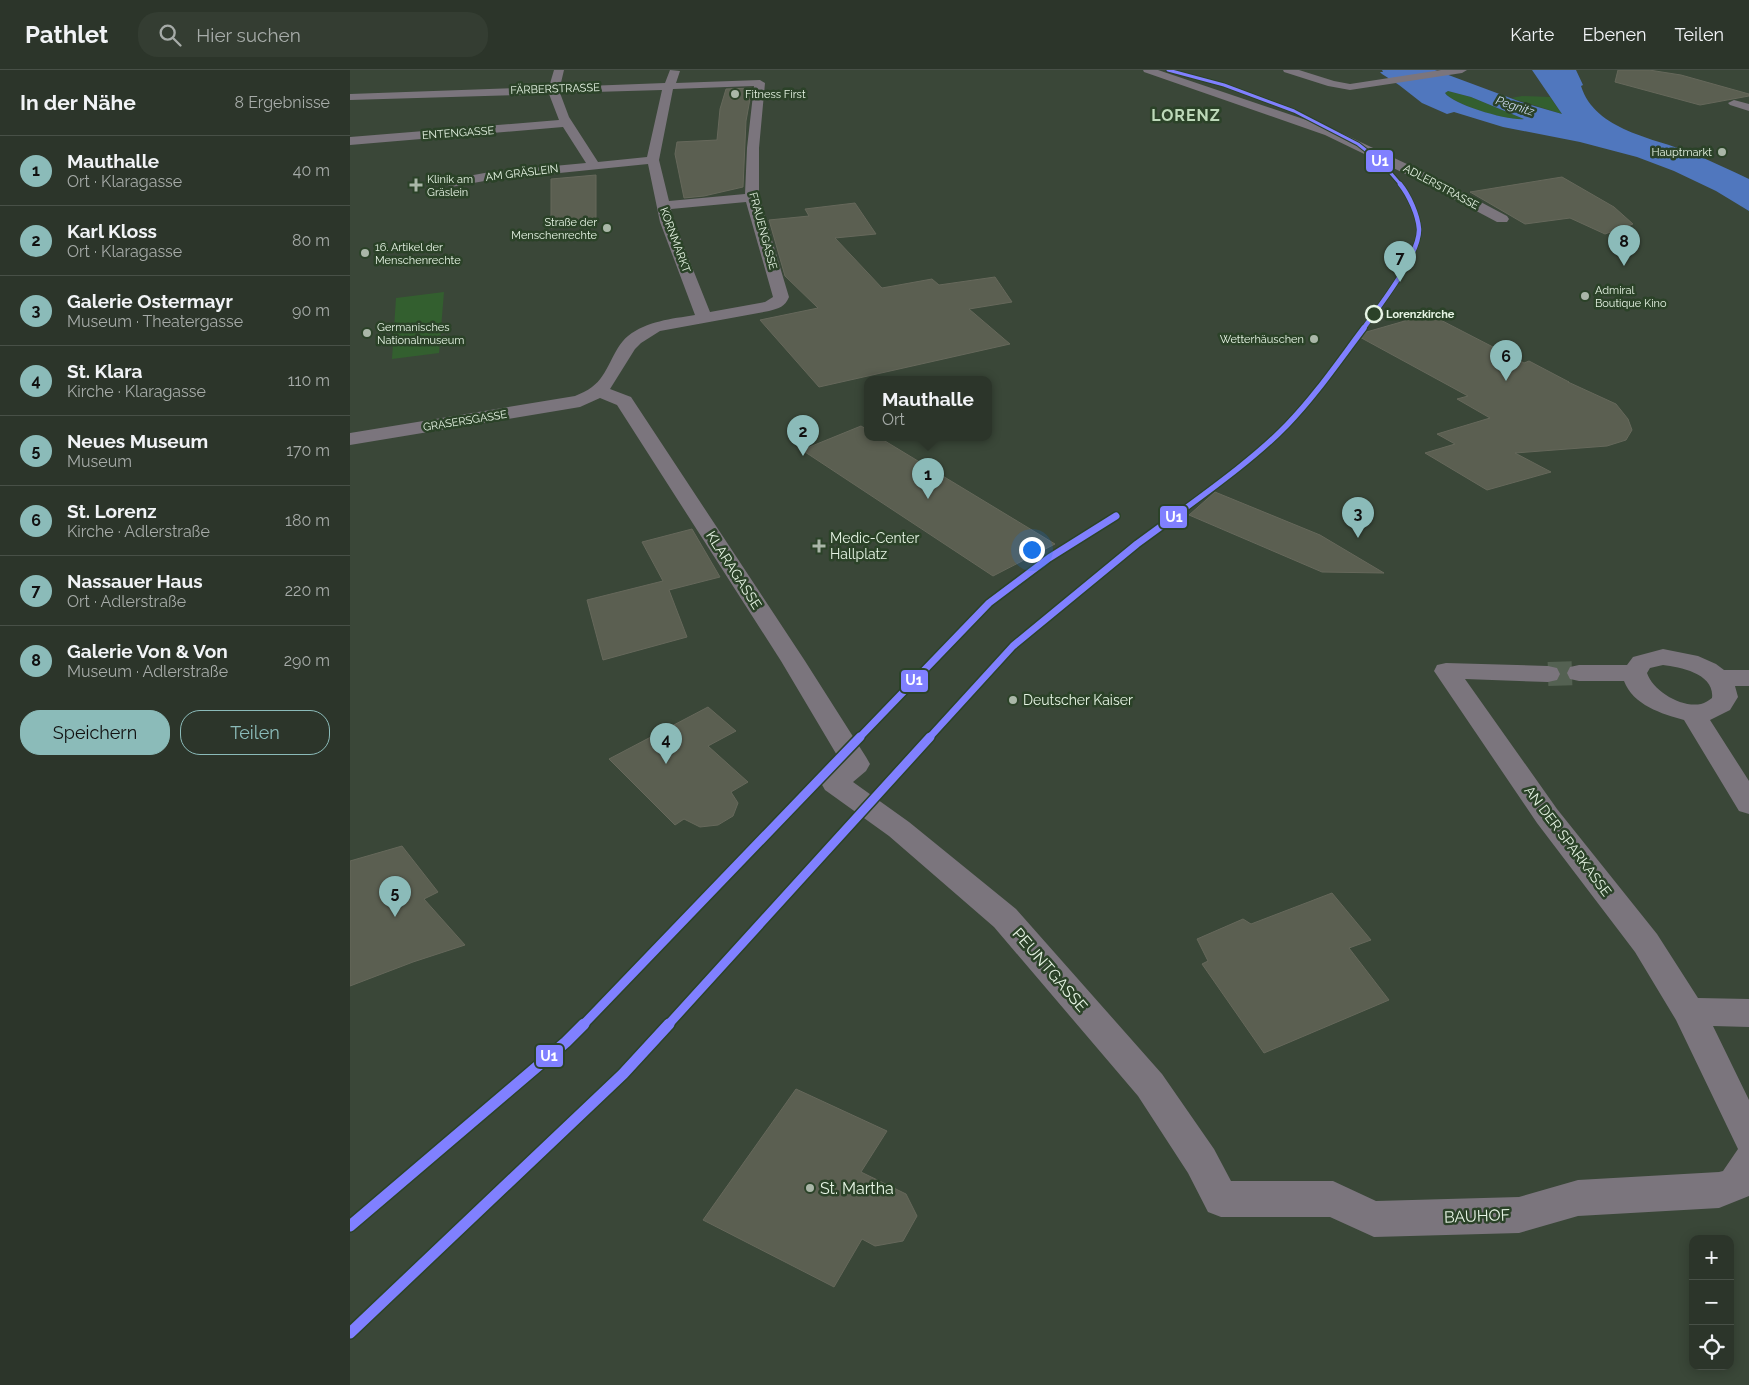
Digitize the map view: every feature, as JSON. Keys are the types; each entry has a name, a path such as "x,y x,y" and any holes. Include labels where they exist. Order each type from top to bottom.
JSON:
{"street":[{"path":"560,70 554,90 555,96 566,123 594,165"},
{"path":"652,160 665,95 675,70"},
{"path":"1288,70 1342,87 1462,70"},
{"path":"1316,70 1329,78 1364,74"},
{"name":"ADLERSTRASSE","path":"1151,71 1329,132 1423,177 1502,219"},
{"name":"FÄRBERSTRASSE","path":"351,98 760,83"},
{"name":"FRAUENGASSE","path":"704,318 769,306 779,302 781,297 752,197 753,148 760,83"},
{"path":"1749,100 1734,103 1749,108"},
{"name":"ENTENGASSE","path":"350,142 566,123"},
{"name":"AM GRÄSLEIN","path":"451,183 490,176 652,160"},
{"name":"KORNMARKT","path":"652,160 662,206 704,318"},
{"path":"662,206 752,197"},
{"path":"589,396 634,339 655,328 704,318"},
{"name":"GRASERSGASSE","path":"350,439 589,396"},
{"name":"KLARAGASSE","path":"589,396 624,401 793,661 845,774"},
{"path":"1663,657 1699,665 1717,678 1723,686 1726,695 1723,702 1716,708 1692,712 1670,707 1650,698 1638,686 1634,673 1642,661 1663,657"},
{"name":"AN DER SPARKASSE","path":"1548,674 1446,671 1547,816 1646,943 1689,1012 1749,1137"},
{"path":"1579,673 1634,673"},
{"path":"1717,678 1749,678"},
{"path":"1692,712 1749,804"},
{"name":"PEUNTGASSE","path":"845,774 899,829 1006,918 1150,1085 1201,1161 1221,1198"},
{"path":"1689,1012 1749,1012"},
{"name":"BAUHOF","path":"1221,1198 1333,1199 1374,1219 1519,1215 1578,1198 1719,1190 1742,1173"}],"green space":[{"path":"1448,91 1471,97 1524,119 1507,118 1483,112 1450,98 1445,93"},
{"path":"1522,96 1550,97 1562,114 1511,98"},
{"path":"444,292 439,353 392,359 396,298"}],"water":[{"name":"Pegnitz","path":"1382,70 1435,70 1521,102 1562,114 1532,70 1576,70 1588,101 1599,113 1613,123 1628,131 1692,153 1749,179 1749,211 1716,191 1674,171 1637,157 1580,142 1503,127 1454,112 1447,114 1422,103 1380,72 1383,72","holes":["1448,91 1471,97 1524,119 1482,111 1450,98 1445,93"]}],"building":[{"path":"1618,70 1649,70 1681,75 1749,94 1749,96 1700,105 1615,82"},
{"path":"752,88 746,121 743,187 704,196 684,198 675,154 677,142 717,140 720,109 726,89"},
{"path":"596,175 596,223 551,228 551,179"},
{"path":"1562,177 1614,207 1633,224 1605,234 1570,218 1525,224 1470,192"},
{"path":"855,203 876,234 835,238 882,288 932,279 939,285 995,277 1012,302 969,309 1010,344 819,387 760,320 818,308 785,276 769,220 809,216 805,209"},
{"path":"1429,314 1524,363 1529,361 1568,382 1616,404 1628,419 1632,430 1626,440 1607,446 1515,453 1551,472 1487,490 1425,453 1455,444 1437,434 1490,418 1457,399 1468,396 1356,335"},
{"path":"861,426 864,428 864,441 885,441 1055,544 993,576 802,450"},
{"path":"1215,492 1320,535 1384,573 1322,572 1189,515"},
{"path":"692,529 720,577 669,590 687,637 603,660 587,600 663,581 642,542"},
{"path":"708,707 736,731 708,746 748,782 731,792 738,803 733,816 718,825 700,827 684,819 675,825 609,759"},
{"path":"402,846 438,892 424,899 465,945 350,986 350,861"},
{"path":"1332,893 1371,940 1349,948 1389,1000 1264,1053 1202,964 1208,961 1197,939 1243,919 1251,924"},
{"name":"St. Martha","path":"796,1089 887,1131 861,1172 906,1194 917,1216 903,1241 875,1246 862,1239 834,1287 703,1220"}],"tunnel":[{"path":"1548,674 1579,673"}],"transit line":[{"name":"U1","path":"350,1333 623,1074 1013,646 1137,544 1215,487 1286,426 1308,402 1389,294 1413,252 1419,230 1412,205 1404,189 1382,163 1358,144 1294,111 1224,85 1168,70"},
{"name":"U1","path":"350,1226 566,1042 989,603 1049,558 1116,516"}],"place":[{"name":"Fitness First","path":"735,94"},
{"name":"Hauptmarkt","path":"1722,152"},
{"name":"Klinik am Gräslein","path":"416,185"},
{"name":"Straße der Menschenrechte","path":"607,228"},
{"name":"16. Artikel der Menschenrechte","path":"365,253"},
{"name":"Galerie Von & Von","path":"1624,266"},
{"name":"Nassauer Haus","path":"1400,282"},
{"name":"Admiral Boutique Kino","path":"1585,296"},
{"name":"Lorenzkirche","path":"1374,314"},
{"name":"Germanisches Nationalmuseum","path":"367,333"},
{"name":"Wetterhäuschen","path":"1314,339"},
{"name":"St. Lorenz","path":"1506,381"},
{"name":"Karl Kloss","path":"803,456"},
{"name":"Mauthalle","path":"928,499"},
{"name":"Galerie Ostermayr","path":"1358,538"},
{"name":"Medic-Center Hallplatz","path":"819,546"},
{"name":"Deutscher Kaiser","path":"1013,700"},
{"name":"St. Klara","path":"666,764"},
{"name":"Neues Museum","path":"395,917"},
{"name":"St. Martha","path":"810,1188"}],"district":[{"name":"LORENZ","path":"1186,115"}]}
